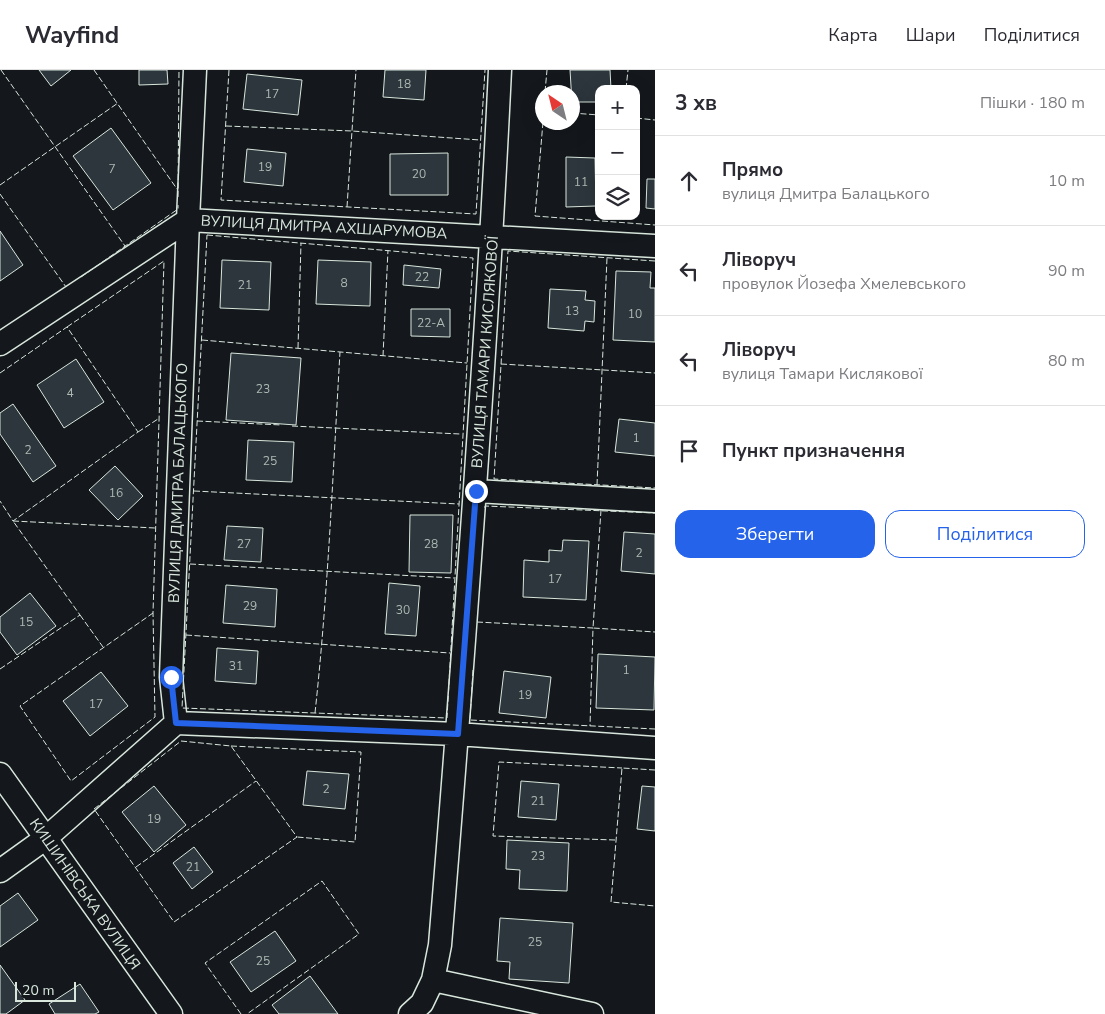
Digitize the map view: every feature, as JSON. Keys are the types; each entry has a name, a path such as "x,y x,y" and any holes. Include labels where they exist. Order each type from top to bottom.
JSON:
{"street":[{"name":"ВУЛИЦЯ ДМИТРА БАЛАЦЬКОГО","path":"176,723 171,677 195,70"},
{"name":"ВУЛИЦЯ ТАМАРИ КИСЛЯКОВОЇ","path":"410,1014 422,1003 433,980 440,945 476,491 500,70"},
{"name":"ВУЛИЦЯ ДМИТРА АХШАРУМОВА","path":"0,344 188,220 655,246"},
{"path":"476,491 655,501"},
{"path":"0,871 46,838 176,723 458,734 655,748"},
{"name":"КИШИНІВСЬКА ВУЛИЦЯ","path":"0,774 171,1014"},
{"path":"433,980 592,1014"}],"building":[{"path":"39,70 71,70 51,86"},
{"path":"139,70 167,70 168,84 139,85"},
{"path":"385,70 426,70 424,100 383,97"},
{"path":"570,70 610,70 611,85 595,85 595,102 580,102 580,85 571,85"},
{"path":"247,74 302,80 298,115 243,109"},
{"path":"111,128 151,183 113,210 73,156"},
{"path":"247,149 286,153 283,186 244,182"},
{"path":"448,153 448,195 390,195 390,154"},
{"path":"566,157 595,158 595,206 566,207"},
{"path":"647,179 655,179 655,209 646,208"},
{"path":"0,231 23,265 0,281"},
{"path":"222,260 271,262 269,310 220,308"},
{"path":"318,260 371,262 370,306 316,304"},
{"path":"404,265 441,269 439,288 403,285"},
{"path":"616,271 651,272 650,288 655,288 655,342 613,340"},
{"path":"550,289 586,291 585,300 595,301 594,322 585,321 584,331 548,328"},
{"path":"411,309 450,309 450,337 411,336"},
{"path":"231,353 301,358 296,425 226,420"},
{"path":"76,359 104,402 64,428 37,385"},
{"path":"13,404 56,466 33,482 0,434 0,413"},
{"path":"619,419 655,423 655,456 615,452"},
{"path":"248,440 294,442 292,482 246,480"},
{"path":"115,466 143,496 118,520 89,490"},
{"path":"410,515 453,515 451,573 409,572"},
{"path":"227,526 263,528 261,562 224,560"},
{"path":"624,532 655,534 655,574 621,571"},
{"path":"563,540 589,541 586,600 523,597 524,560 549,562 549,550 562,551"},
{"path":"389,583 420,586 416,636 385,634"},
{"path":"226,585 277,589 275,627 223,623"},
{"path":"30,593 56,626 17,655 0,632 0,617"},
{"path":"217,648 258,651 256,684 215,681"},
{"path":"598,654 655,657 654,710 596,708"},
{"path":"504,671 551,677 546,718 499,713"},
{"path":"101,672 128,706 90,736 63,701"},
{"path":"307,771 349,774 345,809 303,805"},
{"path":"521,781 559,784 556,820 518,817"},
{"path":"154,786 186,825 154,852 122,812"},
{"path":"642,786 655,787 655,831 637,829"},
{"path":"507,840 569,843 567,891 519,889 520,870 506,869"},
{"path":"194,847 213,872 192,889 173,863"},
{"path":"18,893 38,920 0,947 0,906"},
{"path":"500,918 573,923 569,983 509,979 510,962 497,961"},
{"path":"275,931 296,961 251,992 230,962"},
{"path":"0,965 25,1000 6,1014 0,1014"},
{"path":"310,976 338,1014 279,1014 272,1005"},
{"path":"80,984 99,1012 95,1014 55,1014 49,1004"}],"fence":[{"path":"1,70 125,246"},
{"path":"94,70 177,189"},
{"path":"178,197 179,70"},
{"path":"229,70 221,200 476,214 485,70"},
{"path":"347,207 356,70"},
{"path":"546,85 547,70"},
{"path":"626,85 628,70"},
{"path":"0,185 118,103"},
{"path":"580,114 595,115"},
{"path":"640,118 655,120"},
{"path":"226,126 352,131 480,140"},
{"path":"542,130 535,216 655,225"},
{"path":"0,194 66,287"},
{"path":"81,277 178,209 178,205"},
{"path":"207,235 473,258 447,718 182,708 207,235"},
{"path":"298,348 301,243"},
{"path":"383,356 388,250"},
{"path":"655,261 508,251 494,479 655,488"},
{"path":"597,485 607,258"},
{"path":"67,327 164,261 153,613 155,717 71,781 20,706 153,613"},
{"path":"0,373 67,327 138,432 13,521 0,501"},
{"path":"202,340 467,363"},
{"path":"315,713 327,578 340,352"},
{"path":"501,364 655,373"},
{"path":"138,432 158,419"},
{"path":"197,421 282,425"},
{"path":"292,426 460,434"},
{"path":"194,491 459,504"},
{"path":"485,508 485,506 655,513"},
{"path":"601,510 593,628 655,632"},
{"path":"13,521 155,528"},
{"path":"0,669 80,615 13,521"},
{"path":"190,564 454,578"},
{"path":"80,615 103,647"},
{"path":"477,622 593,628 590,726"},
{"path":"186,635 450,653"},
{"path":"473,670 470,720 655,729"},
{"path":"181,741 231,746 297,837 174,922 94,809 181,741"},
{"path":"231,746 361,752 355,842 297,837"},
{"path":"615,840 493,836 499,762 622,768"},
{"path":"655,770 622,768 611,902 655,906"},
{"path":"136,867 256,781"},
{"path":"241,1014 205,963 322,881 359,934 247,1014"}],"route":[{"path":"171,677 176,723 458,734 476,491"}]}
